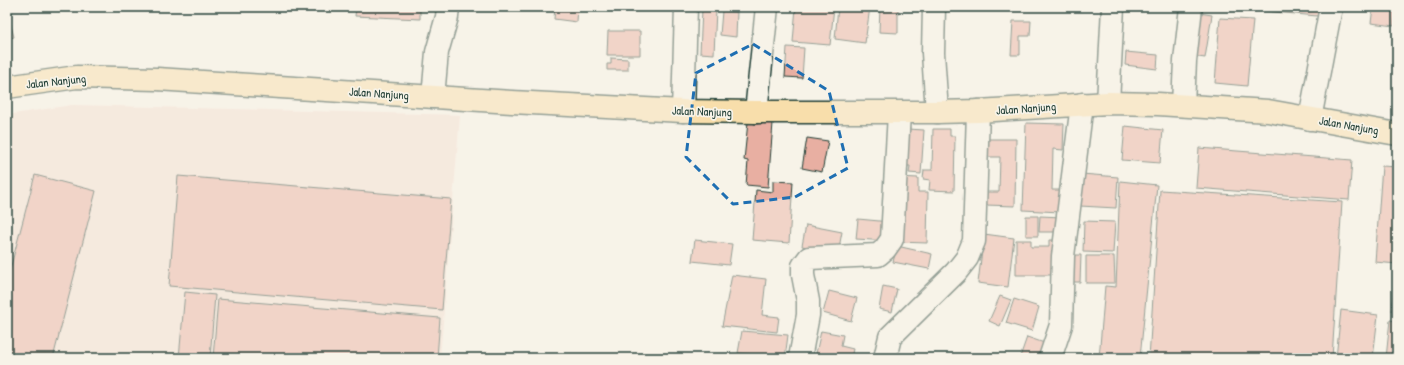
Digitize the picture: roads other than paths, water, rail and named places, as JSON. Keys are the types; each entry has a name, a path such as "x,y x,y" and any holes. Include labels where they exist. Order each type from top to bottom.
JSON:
{"main road":[{"name":"Jalan Nanjung","path":"7,86 77,77 157,79 433,97 683,111 900,113 978,111 1108,103 1183,105 1268,111 1397,134"}],"street":[{"path":"433,97 437,52 447,17 448,7"},
{"path":"683,111 686,7"},
{"path":"756,112 767,7"},
{"path":"934,7 933,53 937,112"},
{"path":"1108,103 1113,7"},
{"path":"1183,105 1191,7"},
{"path":"1310,119 1331,7"},
{"path":"1050,358 1061,325 1063,256 1082,104"},
{"path":"885,358 890,337 956,272 967,258 974,241 978,111"},
{"path":"800,358 808,315 808,301 803,275 803,266 809,258 878,255 892,240 900,113"}]}
